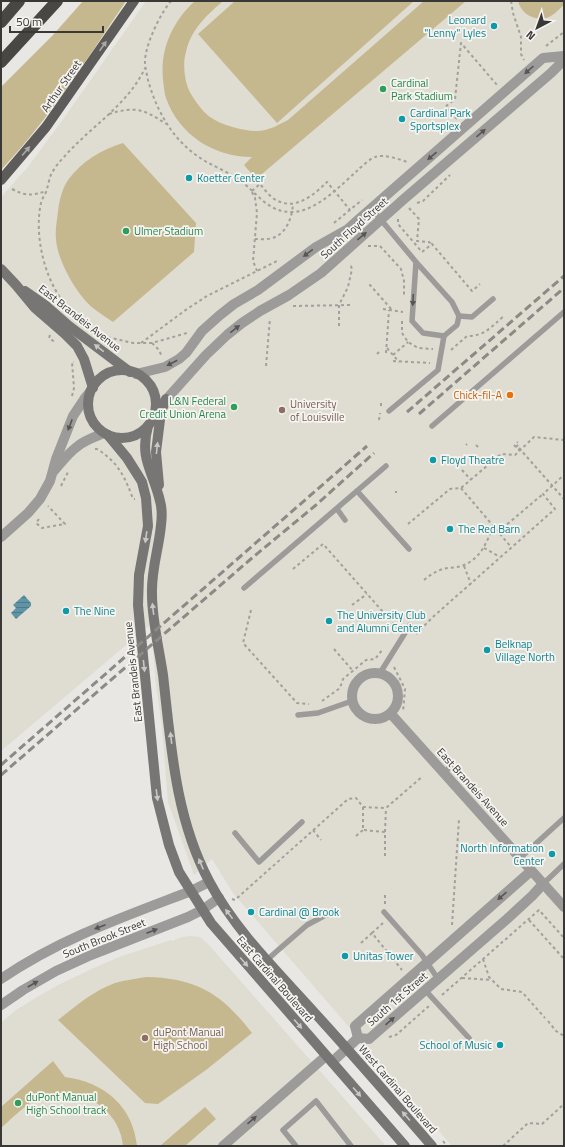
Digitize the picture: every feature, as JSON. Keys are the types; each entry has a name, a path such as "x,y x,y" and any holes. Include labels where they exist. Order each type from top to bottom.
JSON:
{"highway":[{"path":"1,22 19,1"},
{"path":"1,62 57,1"}],"main road":[{"name":"Arthur Street","path":"1,180 46,127 134,1"},
{"name":"East Brandeis Avenue","path":"1,269 35,308 77,346 84,359 92,390"},
{"name":"East Brandeis Avenue","path":"16,285 45,305 69,326 133,373"},
{"path":"148,426 142,432 134,436 116,438 106,434 96,426 91,418 88,402 92,390 97,382 106,374 118,371 133,373 143,378 152,390 155,397 155,412 148,426 145,437 146,458 147,466 160,501"},
{"path":"166,399 161,412 156,452 161,525 154,567 152,593 153,608 176,780 183,812 192,844 209,882 219,898"},
{"name":"East Brandeis Avenue","path":"106,434 127,458 139,477 146,498 148,526 139,575 138,605 157,798 169,845 179,872 202,910"},
{"name":"East Cardinal Boulevard","path":"219,898 229,914 267,960 347,1048"},
{"name":"East Cardinal Boulevard","path":"202,910 211,923 329,1059"},
{"name":"West Cardinal Boulevard","path":"347,1048 432,1146"},
{"path":"329,1059 405,1146"}],"street":[{"name":"South Floyd Street","path":"133,373 165,367 179,359 186,353 198,336 220,314 258,290 316,247 348,229 543,58 564,56"},
{"name":"South Floyd Street","path":"155,412 227,335 254,315 290,295 311,280 551,73 559,65 564,56"},
{"path":"1,537 37,504 53,472 56,459 73,416 92,390"},
{"path":"53,472 78,445 106,434"},
{"path":"380,673 387,676 397,687 399,694 398,701 396,708 391,714 385,718 371,720 359,713 355,708 352,701 352,693 354,686 365,675 380,673"},
{"name":"East Brandeis Avenue","path":"391,714 447,769 520,858 564,907"},
{"name":"South 1st Street","path":"537,877 526,902 369,1039 358,1038 355,1026 427,962 537,877"},
{"name":"South Brook Street","path":"1,979 39,955 68,940 191,891 209,882"},
{"name":"South Brook Street","path":"1,1005 56,971 90,955 188,917 202,910 219,898"},
{"path":"223,1146 329,1059 347,1048 358,1038"}],"lane":[{"path":"372,209 416,262 452,302 459,316 457,325 444,336 438,370 389,411"},
{"path":"416,262 412,321 423,333 444,336"},
{"path":"459,316 472,317 493,299"},
{"path":"432,426 564,312"},
{"path":"244,588 386,466"},
{"path":"357,491 409,549"},
{"path":"336,508 345,520"},
{"path":"380,673 410,626"},
{"path":"298,714 318,713 352,701"},
{"path":"520,858 564,818"},
{"path":"235,833 259,862 302,822"},
{"path":"537,877 564,864"},
{"path":"267,960 307,925 335,910"},
{"path":"384,912 427,962 438,979"},
{"path":"425,990 469,1038"},
{"path":"296,1146 283,1130 316,1101 351,1146"}],"path":[{"path":"83,322 64,303 54,286 45,265 40,243 39,219 41,201 47,191 53,172 64,157 121,102 140,78 145,66 146,53 152,35 159,18 170,1"},
{"path":"511,1 513,13 521,37 521,54 525,61"},
{"path":"457,120 446,107 455,99 461,43 497,85"},
{"path":"145,66 154,98 162,116 180,141 197,156 237,178 267,205 281,211 298,212 316,205 375,157 390,156 409,163"},
{"path":"108,114 126,110 144,111 167,124"},
{"path":"252,191 260,184 275,200 292,204 307,198 321,188 326,182 350,210"},
{"path":"12,189 20,193 30,195 47,191"},
{"path":"141,342 207,296 257,271 253,261 257,213 255,198 252,191"},
{"path":"255,239 270,239 280,234 288,224 292,212 292,204"},
{"path":"408,207 418,219 417,240 414,243"},
{"path":"398,224 422,252 432,244"},
{"path":"417,240 430,242 472,291 480,284"},
{"path":"367,246 380,246 401,270 404,281 404,296"},
{"path":"339,326 339,305 348,287 352,269 350,263"},
{"path":"370,286 390,310 387,353 390,352 393,355"},
{"path":"295,301 290,306 351,305"},
{"path":"383,309 403,312 402,333 408,342 418,348 450,351 467,336 479,335 485,332 504,316"},
{"path":"266,366 270,315"},
{"path":"94,330 107,337 133,343 152,343 188,332"},
{"path":"49,338 58,343"},
{"path":"393,355 408,342"},
{"path":"152,343 159,350 162,357"},
{"path":"387,348 399,362"},
{"path":"393,355 395,358 393,360 399,362 431,364"},
{"path":"70,401 74,388 71,361 75,362"},
{"path":"408,524 450,489 461,488 501,454 515,455 518,449 534,437 564,440"},
{"path":"517,442 518,449 564,499"},
{"path":"93,450 98,449 106,454 117,466 126,480 133,499"},
{"path":"65,480 71,467"},
{"path":"462,470 471,480"},
{"path":"498,532 564,475"},
{"path":"461,488 511,547"},
{"path":"416,634 434,616 555,509 543,494"},
{"path":"36,523 42,528 65,524 48,506"},
{"path":"424,580 437,571 464,566 484,548 493,526"},
{"path":"293,569 323,544 398,630"},
{"path":"484,548 501,557"},
{"path":"464,566 471,584"},
{"path":"352,605 367,594"},
{"path":"251,610 244,643 297,703 311,704"},
{"path":"318,704 340,688 343,680 366,660 376,659 384,647"},
{"path":"334,649 353,671"},
{"path":"394,666 405,689 403,712"},
{"path":"363,807 386,808 423,776"},
{"path":"235,900 348,799 356,798 363,807 364,830"},
{"path":"385,858 386,808"},
{"path":"452,927 459,819"},
{"path":"312,830 321,840"},
{"path":"356,836 364,830 385,832"},
{"path":"529,920 564,959"},
{"path":"361,943 372,934 403,971"},
{"path":"483,959 490,977 501,989 522,992 545,1018"},
{"path":"462,978 493,980"},
{"path":"548,1021 556,1031 564,1036"},
{"path":"503,1146 528,1123 542,1124 564,1104"}],"shaded area":[{"path":"83,1 126,1 82,67 51,109 19,150 1,170 1,87 53,35"},
{"name":"University of Louisville","path":"146,1 564,1 564,1146 452,1146 233,893 212,859 194,875 168,802 151,624 1,751 1,197 27,168 64,118"},
{"path":"195,1 223,1 200,23 188,44 184,64 185,77 193,98 210,117 220,123 245,130 261,131 277,126 288,120 424,1 466,1 256,179 244,165 252,157 224,153 200,141 189,133 180,123 166,98 164,92 163,69 166,47 174,27"},
{"path":"235,1 414,1 277,123 198,34"},
{"path":"518,1 564,1 564,5 549,17 534,18 522,10"},
{"name":"Ulmer Stadium","path":"123,143 196,223 194,252 113,322 93,308 75,286 60,257 57,247 56,229 60,199 64,187 73,173 92,157"},
{"name":"duPont Manual High School","path":"192,936 200,937 208,944 386,1146 1,1146 1,1023 16,1010 37,997 98,966 122,956 171,940"},
{"path":"146,977 180,981 207,991 219,998 230,1008 252,1033 206,1070 158,1104 145,1103 58,1020 85,999 107,986"},
{"name":"duPont Manual High School track","path":"53,1061 65,1077 92,1084 104,1090 114,1098 130,1119 137,1146 123,1146 120,1132 113,1119 104,1109 92,1100 79,1095 65,1093 51,1094 37,1099 1,1128 1,1107"},
{"path":"205,1107 216,1119 185,1146 160,1146"}],"water":[{"path":"24,595 31,603 31,606 16,619 11,613 16,608 13,605"}],"railway":[{"path":"407,412 564,276"},
{"path":"419,414 564,288"},
{"path":"1,765 367,446"},
{"path":"1,775 252,558 316,505 374,453"}],"place":[{"name":"Leonard \"Lenny\" Lyles","path":"494,26"},
{"name":"Cardinal Park Stadium","path":"383,89"},
{"name":"Cardinal Park Sportsplex","path":"402,119"},
{"name":"Koetter Center","path":"189,178"},
{"name":"Ulmer Stadium","path":"126,231"},
{"name":"Chick-fil-A","path":"510,395"},
{"name":"L&N Federal Credit Union Arena","path":"234,407"},
{"name":"University of Louisville","path":"282,410"},
{"name":"Floyd Theatre","path":"433,460"},
{"name":"The Red Barn","path":"450,529"},
{"name":"The Nine","path":"66,611"},
{"name":"The University Club and Alumni Center","path":"329,621"},
{"name":"Belknap Village North","path":"487,650"},
{"name":"North Information Center","path":"552,854"},
{"name":"Cardinal @ Brook","path":"251,912"},
{"name":"Unitas Tower","path":"345,956"},
{"name":"duPont Manual High School","path":"145,1038"},
{"name":"School of Music","path":"500,1045"},
{"name":"duPont Manual High School track","path":"18,1103"}]}
